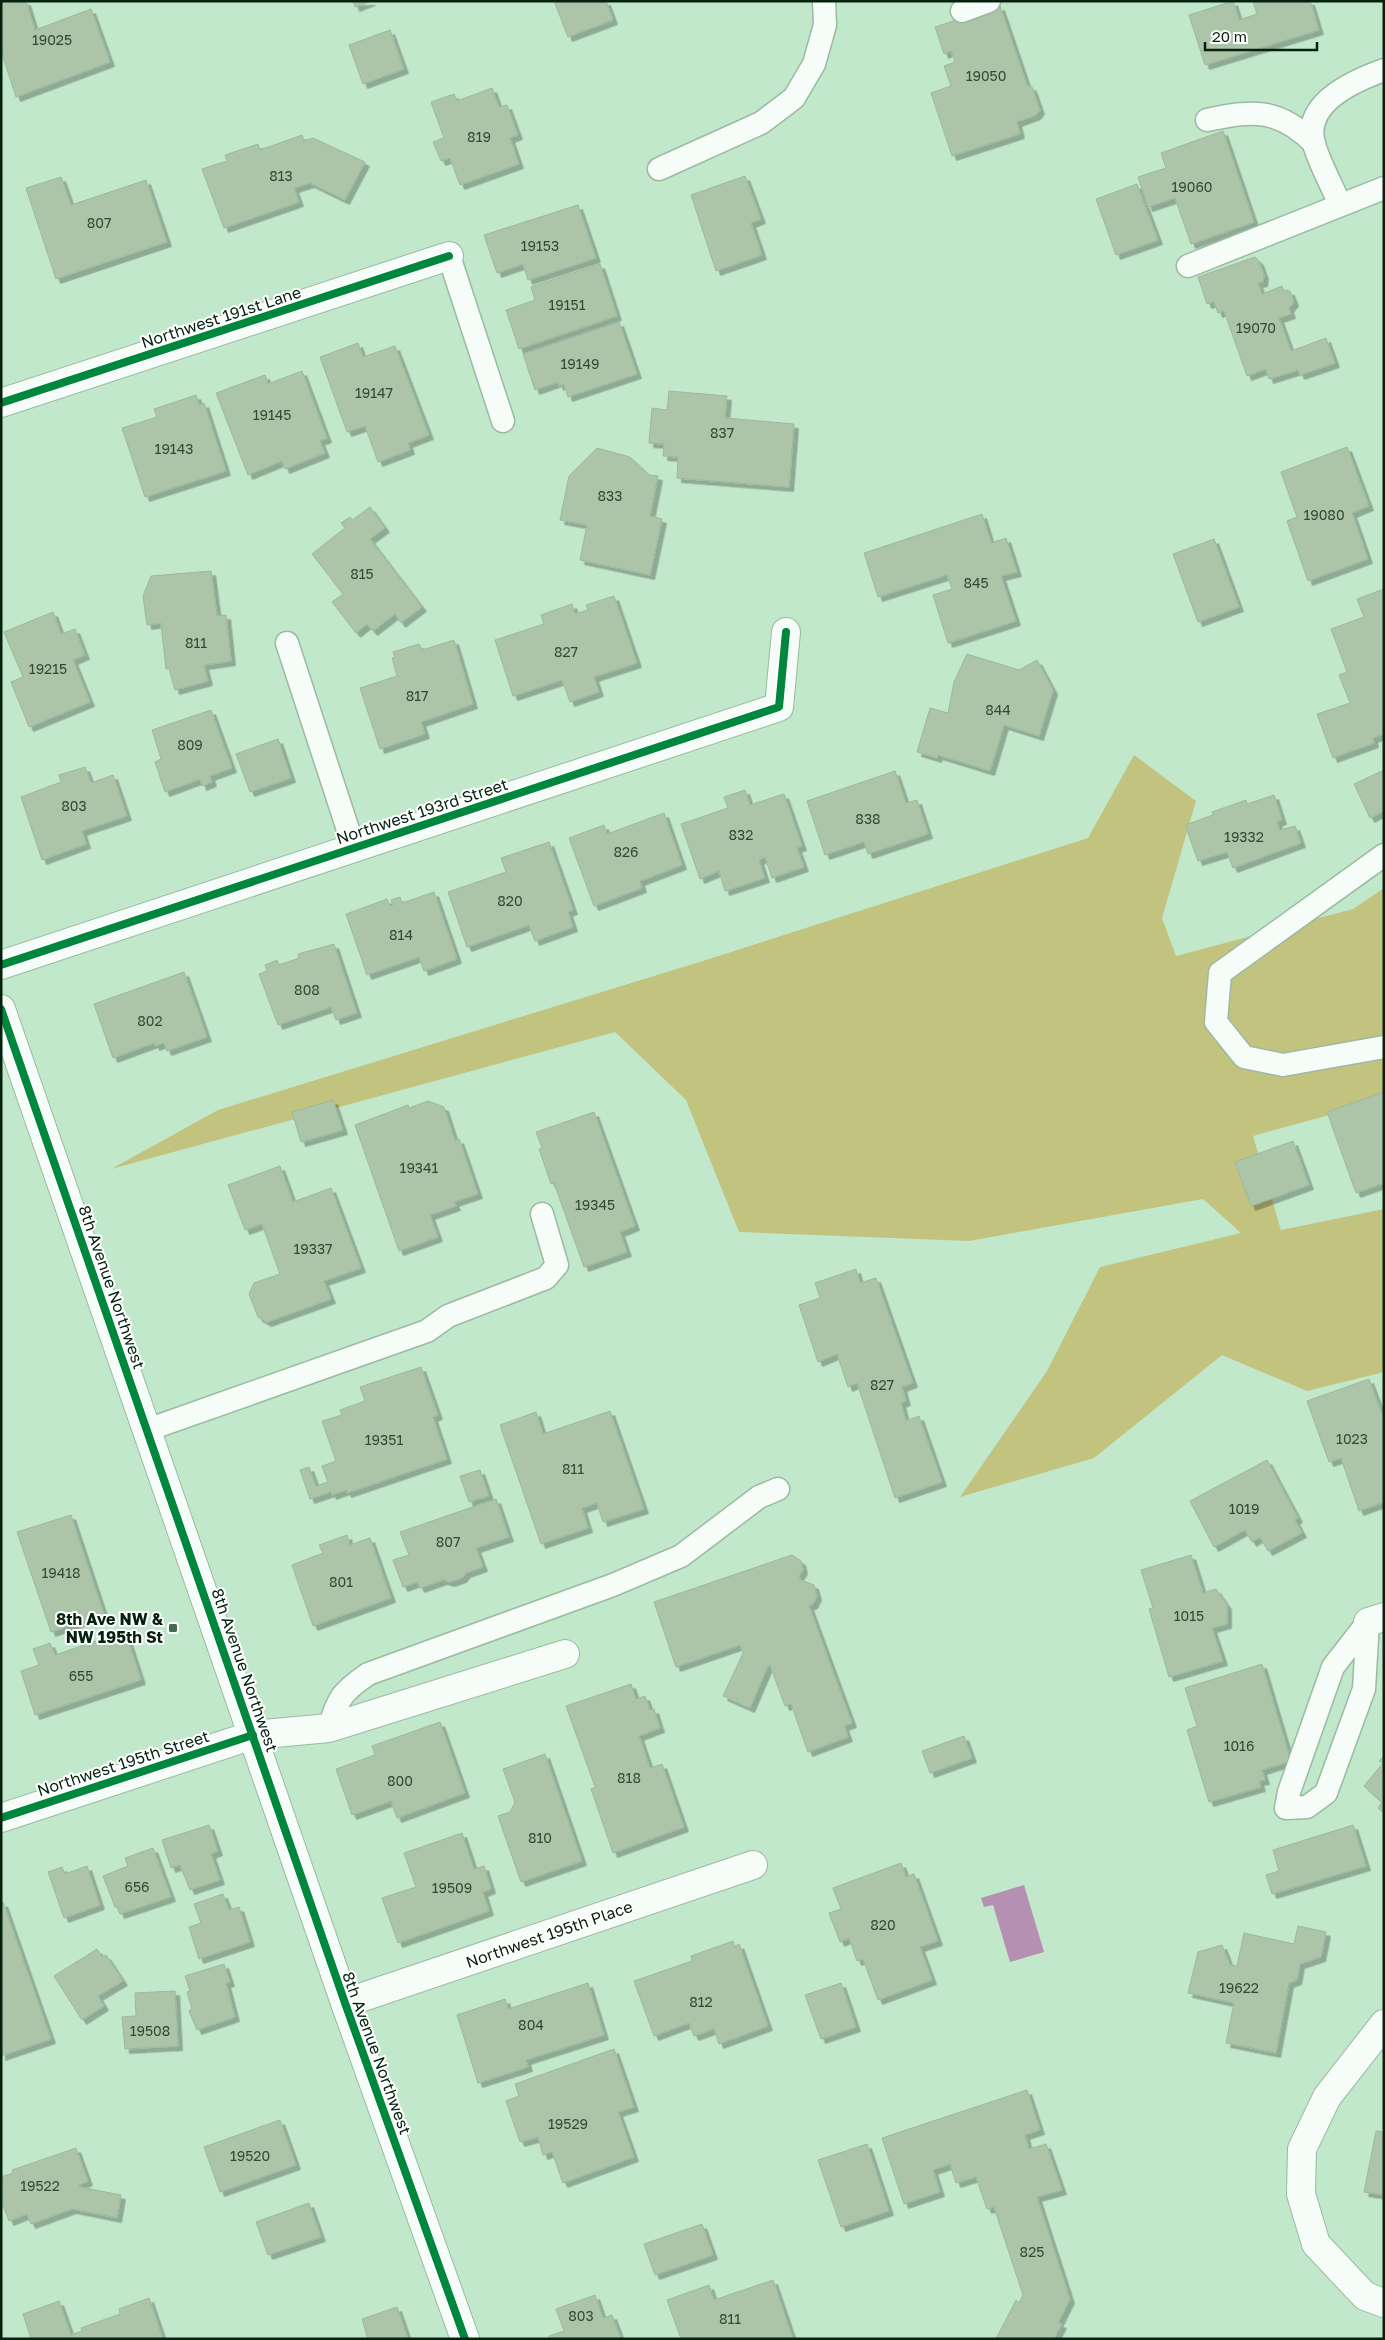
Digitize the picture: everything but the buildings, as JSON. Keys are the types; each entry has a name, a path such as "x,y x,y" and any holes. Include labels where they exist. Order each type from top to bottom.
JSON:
{"street":[{"name":"Northwest 191st Lane","path":"1,403 449,256"},
{"name":"Northwest 193rd Street","path":"1,965 779,707 786,632"},
{"name":"8th Avenue Northwest","path":"1,1009 345,2003 465,2339"},
{"name":"Northwest 195th Street","path":"1,1818 253,1735 329,1728 565,1654"},
{"name":"Northwest 195th Place","path":"345,2003 754,1865"},
{"path":"1384,2024 1327,2097 1302,2149 1301,2194 1316,2244 1365,2296 1384,2303"}],"lane":[{"path":"659,169 761,123 794,98 814,64 825,25 824,1"},
{"path":"962,11 989,1"},
{"path":"1340,205 1314,143 1312,128 1318,110 1350,84 1384,70"},
{"path":"1207,120 1241,112 1275,116 1298,128 1314,143"},
{"path":"1188,266 1384,188"},
{"path":"449,256 502,420"},
{"path":"287,643 354,848"},
{"path":"1384,855 1220,973 1216,1022 1244,1057 1284,1066 1384,1047"},
{"path":"147,1430 427,1331 448,1316 546,1278 556,1265 542,1214"},
{"path":"329,1728 336,1703 348,1688 368,1674 613,1585 681,1556 753,1501 778,1489"},
{"path":"1376,1620 1364,1689 1326,1794 1307,1807 1286,1808 1289,1792 1333,1667 1376,1620"}],"shaded area":[{"path":"1134,755 1196,801 1162,918 1176,956 1353,909 1384,888 1384,1100 1253,1136 1281,1230 1384,1209 1384,1372 1307,1391 1222,1355 1094,1458 960,1497 1047,1371 1100,1267 1241,1233 1203,1199 969,1241 739,1232 686,1100 615,1032 111,1169 218,1110 706,960 1088,838"},
{"path":"1024,1885 1044,1952 1010,1962 993,1905 984,1907 981,1898"}],"cycle path":[{"path":"1,403 449,256"},
{"path":"1,965 779,707 786,632"},
{"path":"1,1009 345,2003 465,2339"},
{"path":"1,1818 253,1735"}],"place":[{"name":"8th Ave NW & NW 195th St","path":"173,1628"}]}
